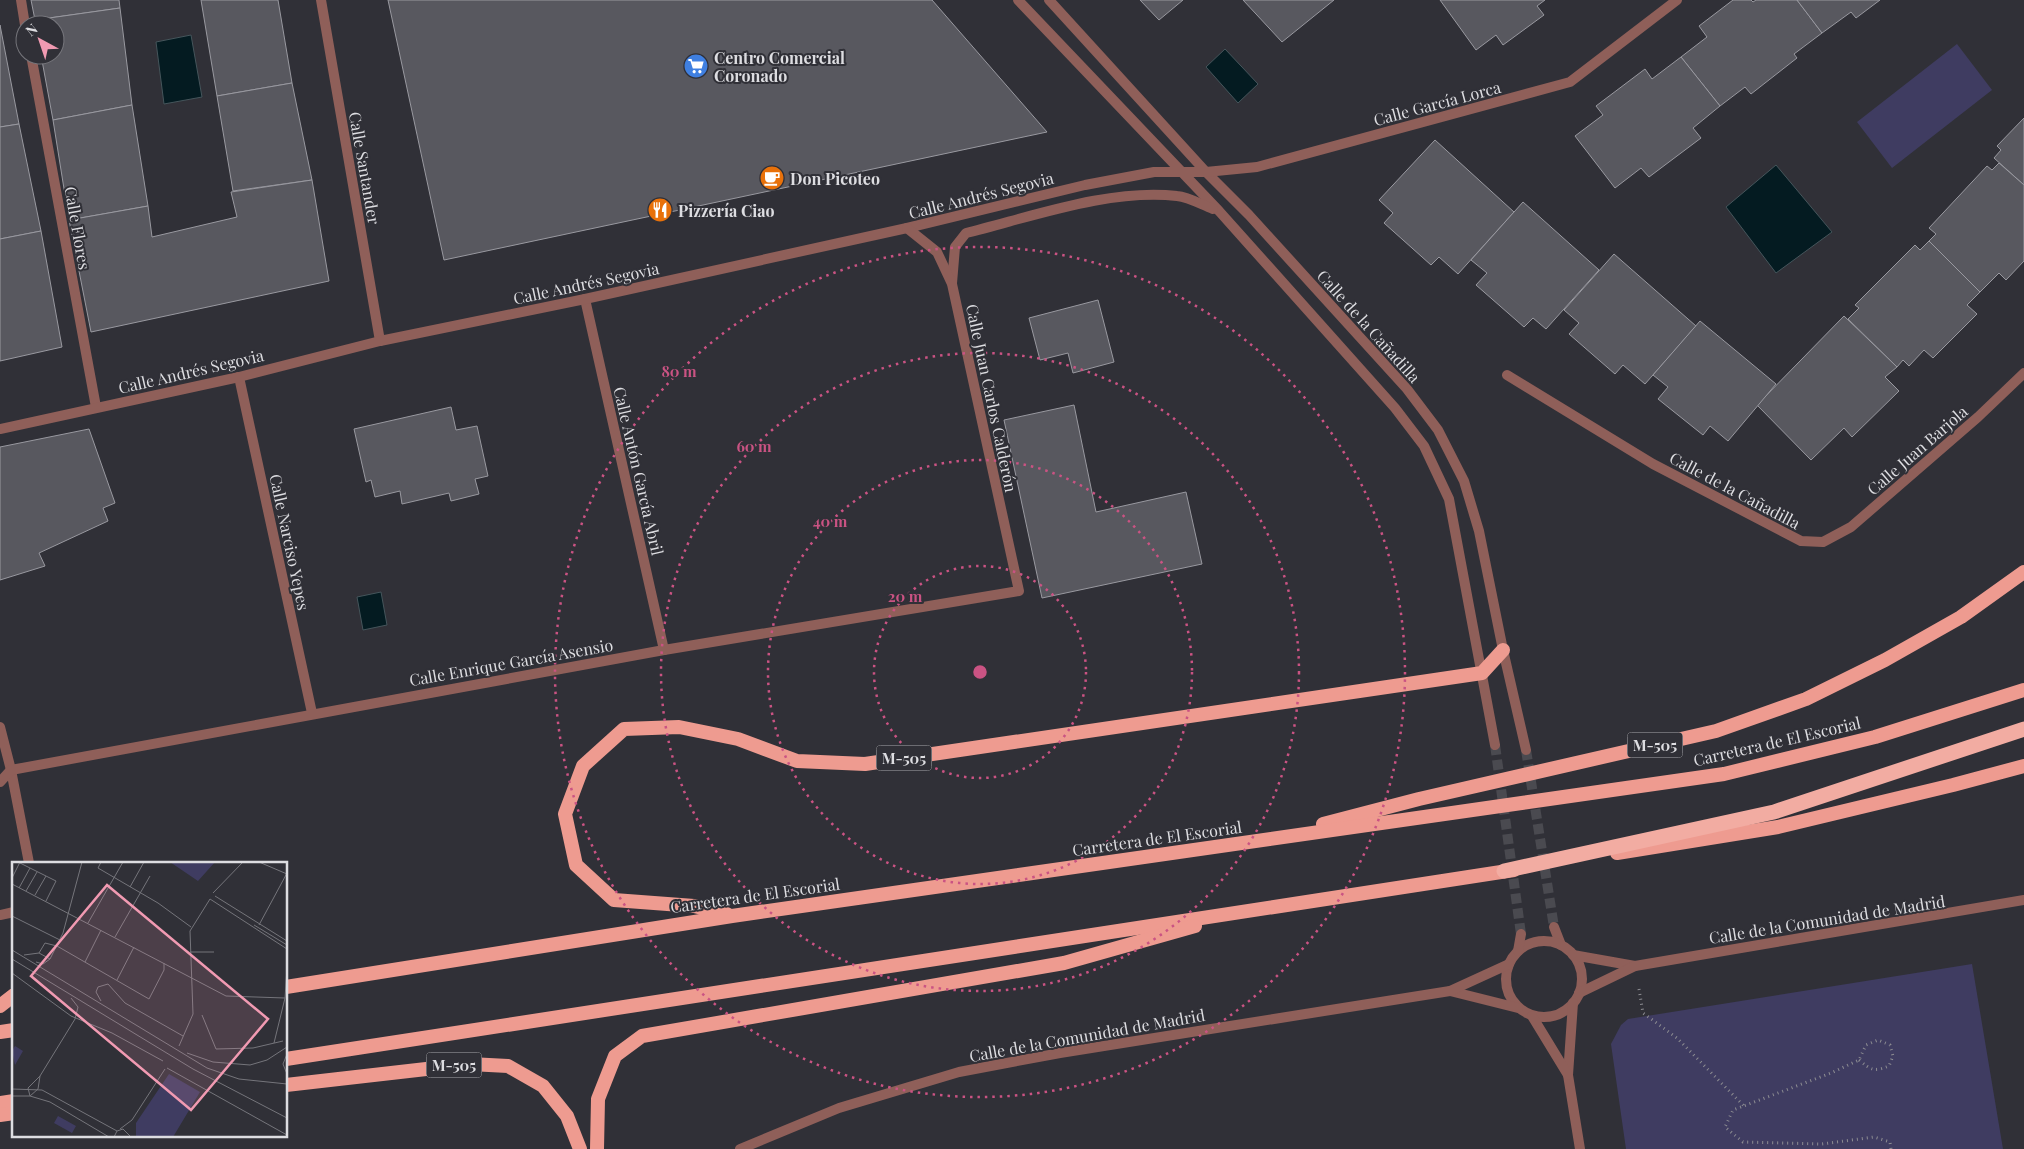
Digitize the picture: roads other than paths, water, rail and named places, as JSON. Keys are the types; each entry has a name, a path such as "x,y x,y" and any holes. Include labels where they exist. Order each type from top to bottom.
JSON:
{"highway":[{"name":"M-505","path":"1257,842 1419,799 1716,731 1806,699 1885,660 1961,617 2024,572"},
{"path":"1482,673 1503,650"},
{"name":"M-505","path":"732,916 694,906 614,900 576,865 565,814 583,766 624,729 679,727 738,739 797,761 865,764 1482,673"},
{"name":"Carretera de El Escorial","path":"288,987 732,916 1724,774 1875,737 2024,690"},
{"path":"1504,871 1774,812 2024,729"},
{"name":"M-505","path":"288,1059 1778,827 1953,786 2024,766"},
{"name":"M-505","path":"597,1149 598,1099 615,1056 642,1036 1064,963 1254,909"},
{"name":"M-505","path":"288,982 354,976"},
{"path":"0,1006 12,997"},
{"name":"M-505","path":"288,1085 470,1064 508,1066 543,1086 567,1116 580,1149"}],"street":[{"path":"21,0 24,15"},
{"name":"Calle Santander","path":"321,0 380,341"},
{"path":"1018,0 1219,211 1395,408 1424,446 1448,499 1495,745"},
{"name":"Calle de la Cañadilla","path":"1049,0 1407,389 1438,430 1464,481 1479,531 1503,650 1526,750"},
{"name":"Calle García Lorca","path":"1180,172 1206,172 1257,167 1570,82 1677,0"},
{"name":"Calle Flores","path":"33,65 96,407"},
{"name":"Calle Andrés Segovia","path":"0,429 239,377 380,341 585,299 907,228 1085,185 1154,172 1180,172"},
{"name":"Calle Andrés Segovia","path":"952,284 955,247 966,233 1094,201 1142,195 1179,196 1219,211"},
{"name":"Calle Juan Carlos Calderón","path":"907,228 937,252 952,284 1019,591"},
{"name":"Calle Antón García Abril","path":"585,299 664,650"},
{"name":"Calle Juan Barjola","path":"1823,542 1851,527 1978,417 2024,373"},
{"name":"Calle de la Cañadilla","path":"1507,374 1653,464 1801,541 1823,542"},
{"name":"Calle Narciso Yepes","path":"239,377 312,713"},
{"name":"Calle Enrique García Asensio","path":"11,770 312,713 664,650 1019,591"},
{"path":"0,727 11,770 29,862"},
{"path":"0,782 11,770"},
{"name":"Calle de la Comunidad de Madrid","path":"1580,993 1635,966 2024,900"},
{"path":"1554,927 1561,945"},
{"path":"1518,951 1520,934"},
{"path":"1547,941 1561,945 1573,955 1580,969 1582,981 1580,993 1573,1004 1564,1012 1548,1017 1532,1016 1518,1008 1508,995 1505,979 1509,964 1518,951 1531,943 1547,941"},
{"name":"Calle de la Comunidad de Madrid","path":"1573,955 1635,966"},
{"name":"Calle de la Comunidad de Madrid","path":"740,1149 839,1108 959,1072 1060,1053 1450,991 1509,964"},
{"name":"Calle de la Comunidad de Madrid","path":"1450,991 1518,1008"},
{"path":"1573,1004 1568,1075 1580,1149"},
{"path":"1532,1016 1568,1075"}],"water":[{"path":"191,35 202,97 164,104 156,42"},
{"path":"1225,49 1258,84 1238,103 1206,67"},
{"path":"1776,165 1832,232 1776,273 1726,207"},
{"path":"381,592 387,625 363,630 357,597"}],"tunnel":[{"path":"1495,745 1521,934"},
{"path":"1526,750 1554,927"}],"place":[{"name":"Centro Comercial Coronado","path":"696,66"},
{"name":"Don Picoteo","path":"772,178"},
{"name":"Pizzería Ciao","path":"660,210"}]}
